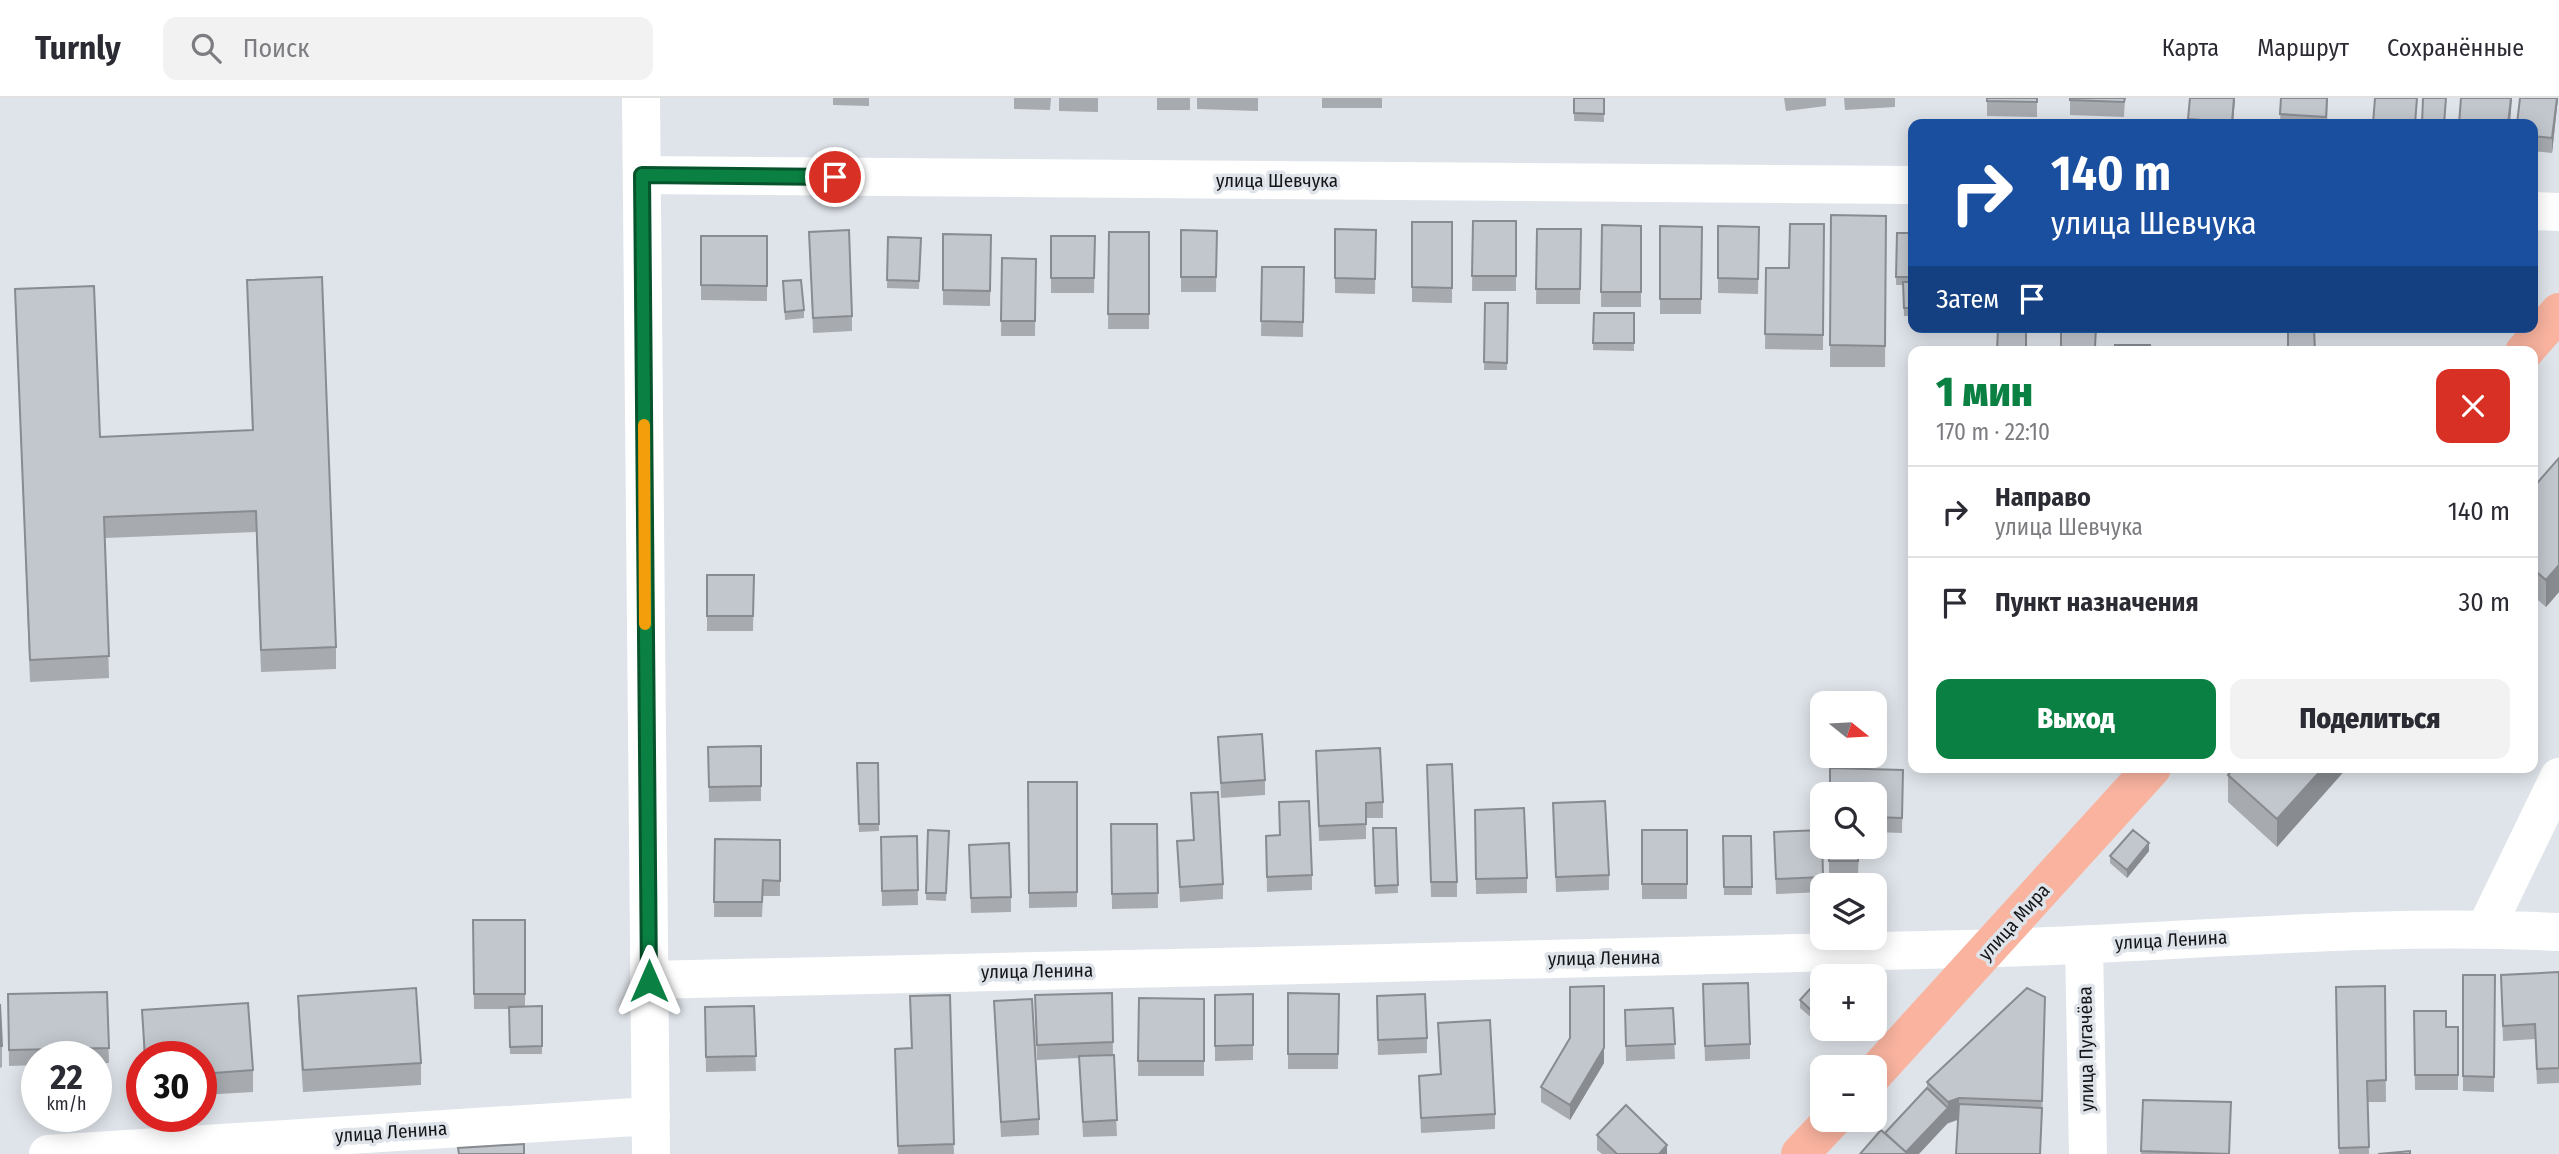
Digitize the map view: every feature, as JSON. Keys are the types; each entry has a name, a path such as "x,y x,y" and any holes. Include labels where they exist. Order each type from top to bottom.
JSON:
{"main road":[{"path":"2529,346 2559,312"},
{"name":"улица Мира","path":"1887,1060 2148,773"},
{"path":"1800,1154 1821,1132"}],"street":[{"path":"641,98 651,1154"},
{"name":"улица Шевчука","path":"642,175 1908,185"},
{"path":"2538,211 2559,212"},
{"path":"2487,928 2559,777"},
{"name":"улица Ленина","path":"649,981 1990,949 2313,933 2487,928 2559,932"},
{"name":"улица Пугачёва","path":"2084,945 2088,1154"},
{"name":"улица Ленина","path":"48,1154 651,1116"}],"building":[{"path":"1574,98 1604,98 1604,114 1574,113"},
{"path":"1987,98 2037,98 2037,102 1987,101"},
{"path":"2070,98 2125,98 2124,102"},
{"path":"2190,98 2234,98 2232,119 2188,119"},
{"path":"2281,98 2327,98 2326,117 2280,114"},
{"path":"2375,98 2417,98 2415,119 2373,119"},
{"path":"2423,98 2446,98 2444,119 2422,119"},
{"path":"2461,98 2511,98 2509,119 2459,119"},
{"path":"2520,98 2557,98 2552,138 2538,137 2538,119 2518,119"},
{"path":"1831,215 1886,216 1885,346 1830,345"},
{"path":"1473,221 1516,221 1516,276 1472,276"},
{"path":"1412,222 1452,222 1452,288 1412,287"},
{"path":"1790,224 1824,224 1823,335 1765,334 1766,268 1789,268"},
{"path":"1602,225 1641,226 1641,292 1601,292"},
{"path":"1660,226 1702,227 1701,299 1660,299"},
{"path":"1718,226 1759,227 1758,279 1718,278"},
{"path":"1335,229 1376,230 1375,279 1335,278"},
{"path":"1537,229 1581,229 1580,289 1536,289"},
{"path":"849,230 852,316 813,318 809,232"},
{"path":"1181,230 1217,231 1216,277 1181,277"},
{"path":"1109,232 1149,232 1149,314 1108,314"},
{"path":"1897,233 1908,233 1908,277 1896,277"},
{"path":"943,234 991,235 990,291 943,290"},
{"path":"701,236 767,236 767,286 701,285"},
{"path":"1051,236 1095,236 1094,278 1051,278"},
{"path":"888,237 921,238 919,281 887,280"},
{"path":"1002,258 1036,259 1035,321 1001,321"},
{"path":"1262,267 1304,267 1303,322 1261,321"},
{"path":"322,277 336,647 261,650 256,511 104,517 109,656 30,660 15,289 94,286 100,437 253,430 247,280"},
{"path":"801,280 804,310 785,312 783,281"},
{"path":"1903,282 1908,282 1908,308 1904,308"},
{"path":"1485,303 1508,303 1507,363 1484,362"},
{"path":"1594,313 1634,313 1634,343 1593,343"},
{"path":"1998,333 2026,333 2026,346 1997,346"},
{"path":"2061,333 2096,333 2095,346 2061,346"},
{"path":"2288,333 2314,333 2315,346 2288,346"},
{"path":"2115,345 2150,345 2150,346"},
{"path":"2559,458 2559,565 2546,580 2538,573 2538,482"},
{"path":"707,575 754,575 753,616 707,616"},
{"path":"1262,734 1265,780 1221,783 1218,737"},
{"path":"761,746 761,786 709,787 708,747"},
{"path":"1380,748 1383,802 1366,803 1366,824 1319,826 1316,751"},
{"path":"857,763 878,763 879,824 859,824"},
{"path":"1452,764 1457,882 1431,882 1427,765"},
{"path":"1830,768 1903,770 1902,818 1887,817 1887,782 1830,782"},
{"path":"2230,773 2318,773 2277,819 2228,775"},
{"path":"1028,782 1077,782 1077,892 1029,893"},
{"path":"1218,792 1223,884 1180,887 1177,841 1194,840 1191,793"},
{"path":"1309,801 1312,875 1267,877 1266,836 1280,835 1279,802"},
{"path":"1605,801 1609,875 1556,877 1553,803"},
{"path":"1524,808 1527,878 1476,879 1475,810"},
{"path":"1111,824 1157,824 1158,893 1112,894"},
{"path":"1373,828 1396,828 1398,885 1375,886"},
{"path":"928,830 949,831 946,893 926,893"},
{"path":"1642,830 1687,830 1687,884 1642,884"},
{"path":"1810,830 1810,859 1823,859 1823,873 1810,873 1810,878 1776,879 1774,832"},
{"path":"2133,830 2149,843 2127,870 2110,856"},
{"path":"917,836 918,890 882,891 881,837"},
{"path":"1723,836 1751,836 1752,887 1724,887"},
{"path":"715,839 780,840 780,881 763,880 762,902 714,902"},
{"path":"1009,843 1011,897 971,898 969,845"},
{"path":"1829,859 1858,859 1858,861"},
{"path":"473,920 525,920 525,994 474,994"},
{"path":"2559,972 2559,1068 2537,1069 2535,1024 2503,1026 2501,975"},
{"path":"2463,975 2495,975 2494,1077 2463,1076"},
{"path":"1748,983 1750,1044 1705,1046 1703,984"},
{"path":"1604,986 1604,1048 1570,1105 1541,1087 1570,1038 1570,987"},
{"path":"2385,986 2386,1080 2367,1081 2369,1147 2339,1148 2336,987"},
{"path":"416,988 421,1063 303,1070 298,996"},
{"path":"2027,988 2045,997 2042,1101 1959,1098 1948,1102 1927,1082"},
{"path":"1810,989 1810,1009 1800,1000"},
{"path":"107,992 109,1041 21,1041 21,1050 9,1050 8,994"},
{"path":"1112,993 1113,1042 1037,1045 1035,995"},
{"path":"1288,993 1339,994 1338,1054 1288,1054"},
{"path":"1253,994 1253,1045 1215,1046 1215,995"},
{"path":"1425,994 1427,1038 1378,1040 1377,996"},
{"path":"950,995 954,1144 898,1146 895,1049 912,1048 910,996"},
{"path":"1139,998 1204,999 1204,1061 1138,1061"},
{"path":"1032,999 1039,1119 1001,1122 994,1001"},
{"path":"248,1003 253,1070 217,1073 217,1041 144,1041 142,1010"},
{"path":"0,1004 2,1046 0,1046"},
{"path":"542,1006 542,1046 510,1047 509,1007"},
{"path":"754,1006 756,1056 706,1057 705,1007"},
{"path":"1673,1008 1675,1044 1626,1046 1625,1010"},
{"path":"2414,1011 2446,1011 2446,1027 2458,1027 2458,1075 2415,1075"},
{"path":"1490,1020 1495,1114 1421,1118 1419,1076 1441,1074 1438,1023"},
{"path":"1114,1055 1117,1120 1083,1122 1079,1056"},
{"path":"1927,1088 1948,1108 1906,1152 1885,1133"},
{"path":"2143,1100 2231,1102 2229,1154 2141,1151"},
{"path":"1959,1104 2042,1108 2040,1154 1956,1154"},
{"path":"1626,1105 1667,1145 1659,1154 1617,1154 1597,1135"},
{"path":"1879,1132 1883,1132 1908,1154 1860,1154"},
{"path":"524,1144 524,1154 459,1154 458,1148"},
{"path":"2410,1151 2410,1154 2378,1154"}],"slow traffic":[{"path":"644,425 645,624"}],"route":[{"path":"649,981 642,175 835,177"}]}
